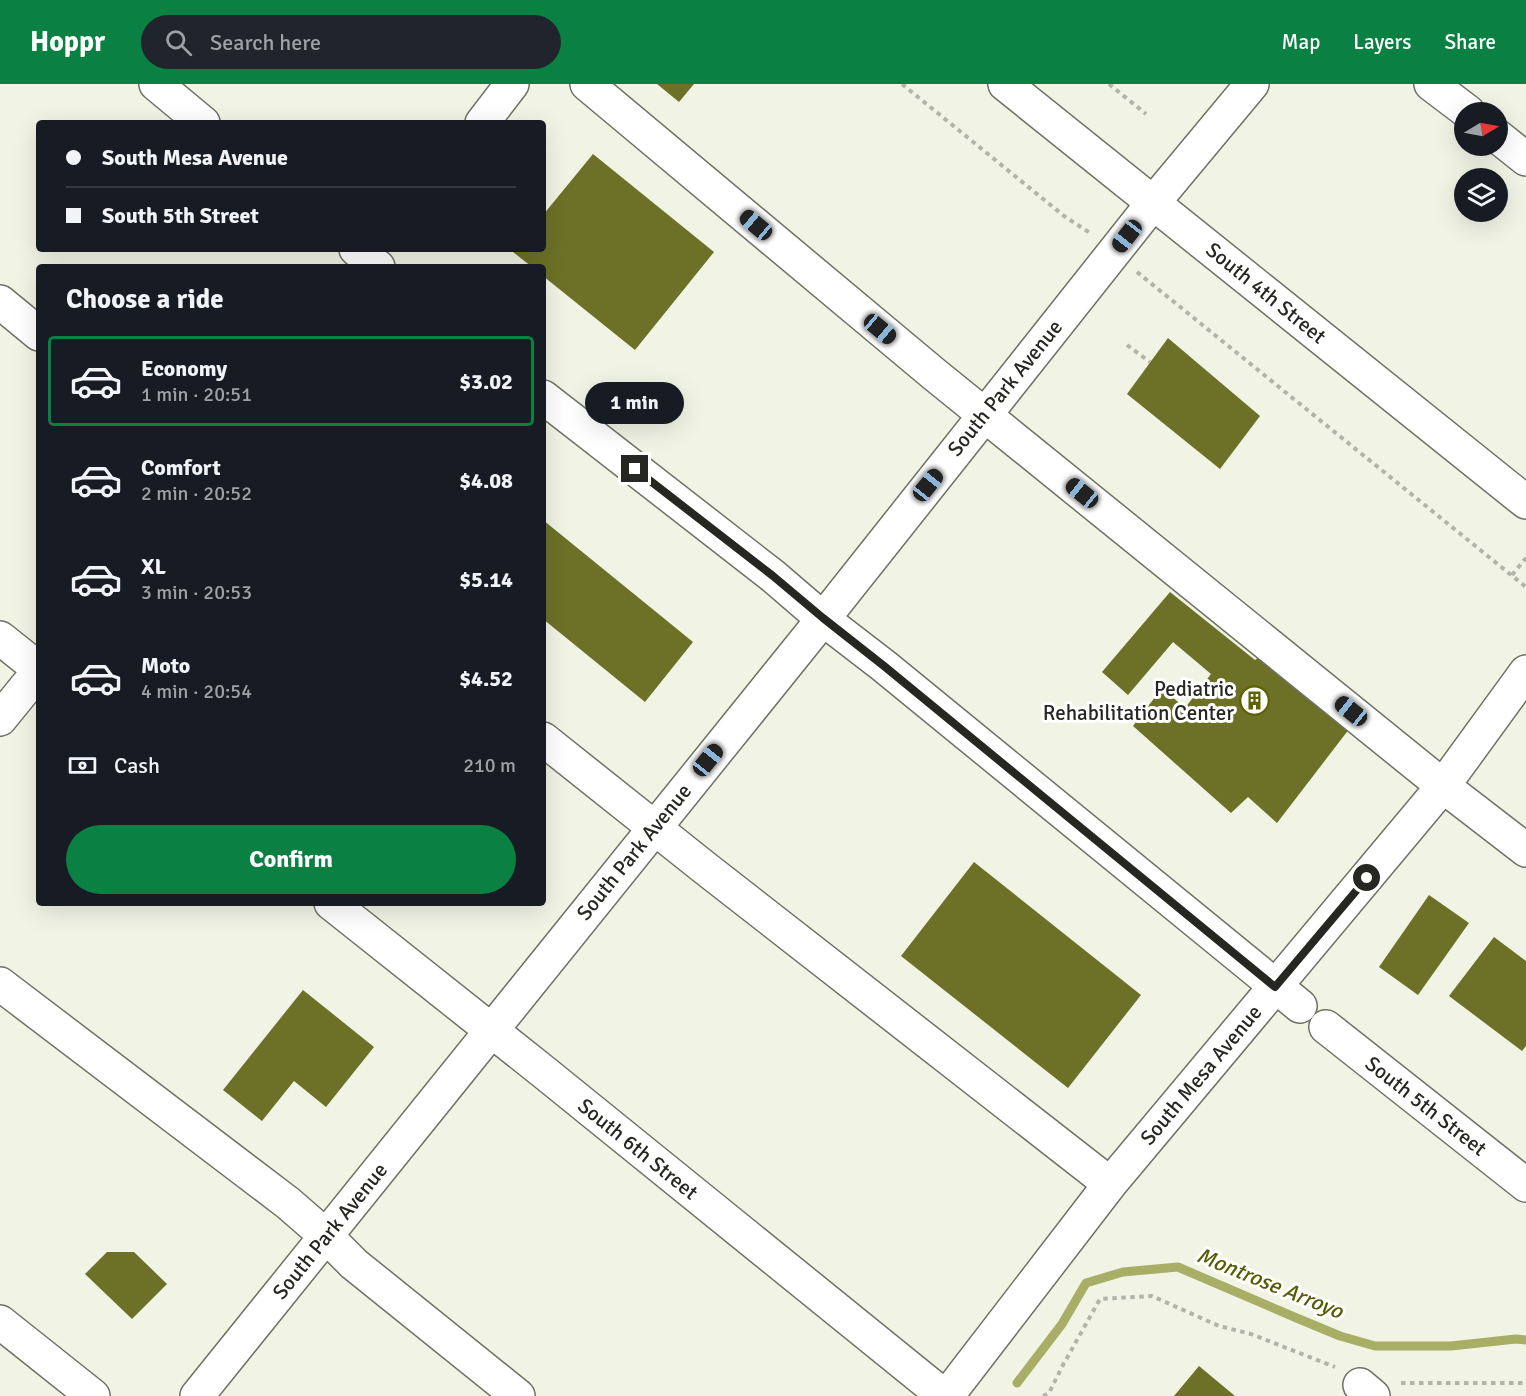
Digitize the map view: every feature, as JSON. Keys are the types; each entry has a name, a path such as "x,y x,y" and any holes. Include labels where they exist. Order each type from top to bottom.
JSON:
{"street":[{"path":"156,84 199,120"},
{"path":"484,120 512,84"},
{"path":"587,84 934,374 1443,786 1526,850"},
{"name":"South 4th Street","path":"1005,84 1526,502"},
{"name":"South Park Avenue","path":"197,1396 823,618 1153,203 1252,84"},
{"path":"1431,84 1455,102"},
{"path":"1508,145 1526,159"},
{"path":"0,302 36,332"},
{"path":"546,399 773,576 1300,1006"},
{"path":"0,638 36,668"},
{"name":"South Mesa Avenue","path":"945,1396 1110,1184 1443,786 1526,672"},
{"path":"0,718 36,674"},
{"path":"546,741 1110,1184"},
{"name":"South 6th Street","path":"335,906 945,1396"},
{"path":"0,984 279,1196 326,1236 354,1264 518,1396"},
{"name":"South 5th Street","path":"1326,1027 1526,1185"},
{"path":"0,1322 93,1396"}],"path":[{"path":"902,84 1065,216 1089,232 1526,587"},
{"path":"1109,84 1146,114"},
{"path":"1127,345 1150,362"},
{"path":"1512,575 1526,558"},
{"path":"1043,1396 1049,1393 1100,1299 1152,1296 1219,1326 1251,1334 1370,1383 1526,1383"}],"building":[{"path":"657,84 694,84 679,102"},
{"path":"593,154 714,252 635,350 546,278 546,264 528,264 513,252 546,252 546,211"},
{"path":"1168,338 1260,416 1220,469 1127,394"},
{"path":"546,522 693,642 645,702 546,621"},
{"name":"Pediatric Rehabilitation Center","path":"1170,592 1255,660 1269,650 1353,724 1277,823 1248,797 1231,813 1133,726 1162,688 1185,708 1211,674 1173,642 1128,695 1102,672"},
{"path":"974,862 1141,995 1068,1088 901,956"},
{"path":"1429,895 1469,923 1418,995 1379,967"},
{"path":"1494,937 1526,961 1526,1046 1522,1051 1449,996"},
{"path":"303,990 374,1047 326,1107 294,1081 262,1121 223,1090"},
{"path":"107,1252 134,1252 167,1284 132,1319 85,1274"},
{"path":"1199,1366 1235,1396 1174,1396"}],"waterway":[{"name":"Montrose Arroyo","path":"1017,1383 1062,1324 1086,1283 1123,1272 1178,1267 1340,1336 1375,1346 1451,1346 1526,1340"}],"place":[{"name":"Pediatric Rehabilitation Center","path":"1255,701"}],"route":[{"path":"635,469 773,576 1275,987 1367,878"}]}
